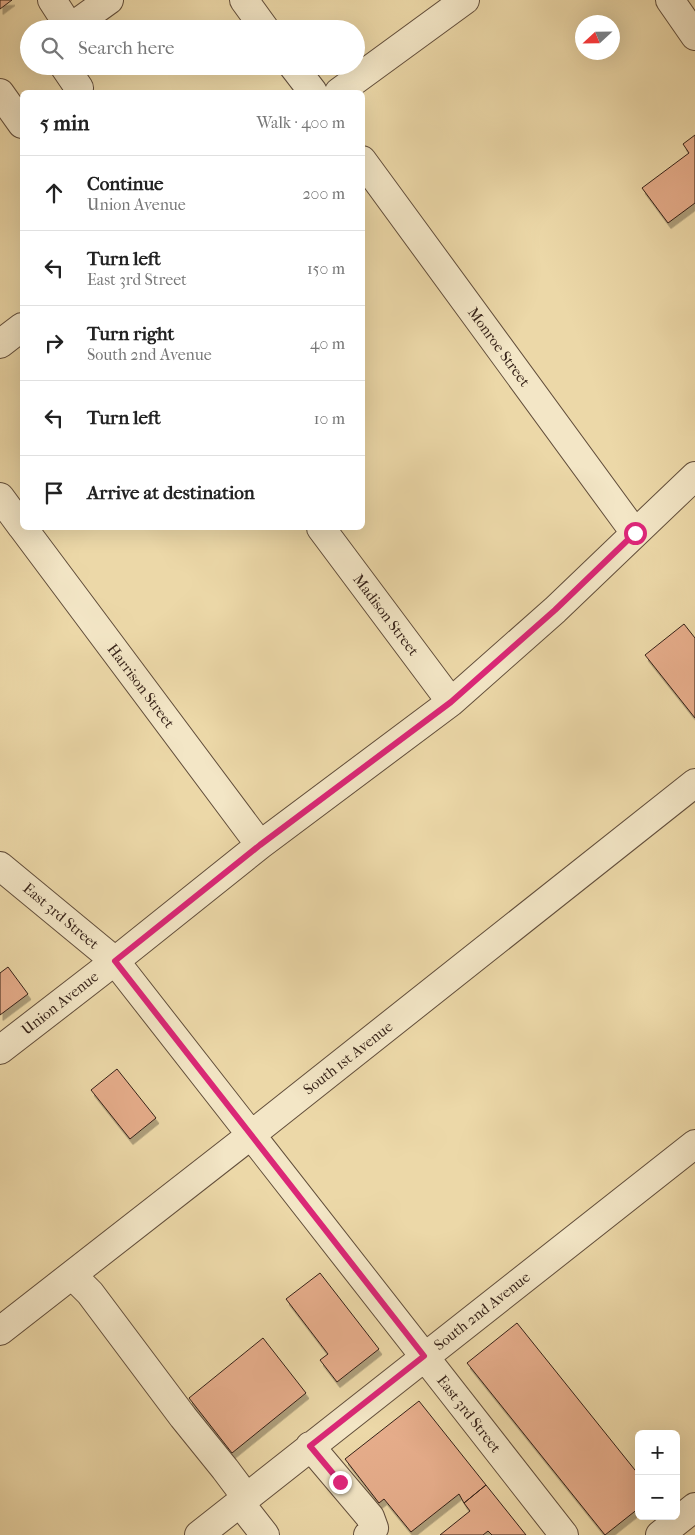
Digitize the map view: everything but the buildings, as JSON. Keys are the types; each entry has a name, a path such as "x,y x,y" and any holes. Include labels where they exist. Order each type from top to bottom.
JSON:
{"street":[{"path":"52,0 65,20"},
{"path":"81,20 109,0"},
{"path":"244,0 258,20"},
{"path":"365,73 465,0"},
{"path":"670,0 695,36"},
{"path":"300,75 311,90"},
{"path":"342,90 362,75"},
{"path":"0,93 20,121"},
{"name":"Monroe Street","path":"365,164 635,533"},
{"path":"0,344 20,329"},
{"name":"Union Avenue","path":"0,1050 260,845 451,702 555,610 695,476"},
{"name":"Harrison Street","path":"0,497 20,523"},
{"name":"Harrison Street","path":"25,530 260,845"},
{"name":"Madison Street","path":"322,530 451,702"},
{"name":"South 1st Avenue","path":"0,1331 251,1135 695,783"},
{"name":"East 3rd Street","path":"0,866 115,961 564,1535"},
{"name":"South 2nd Avenue","path":"199,1535 695,1144"},
{"path":"72,1275 90,1293 183,1417 243,1500 265,1535"},
{"path":"310,1446 370,1518 374,1528 368,1535"},
{"path":"660,1535 695,1507"}],"route":[{"path":"340,1482 310,1446 424,1356 115,961 260,845 451,702 555,610 635,533"}]}
